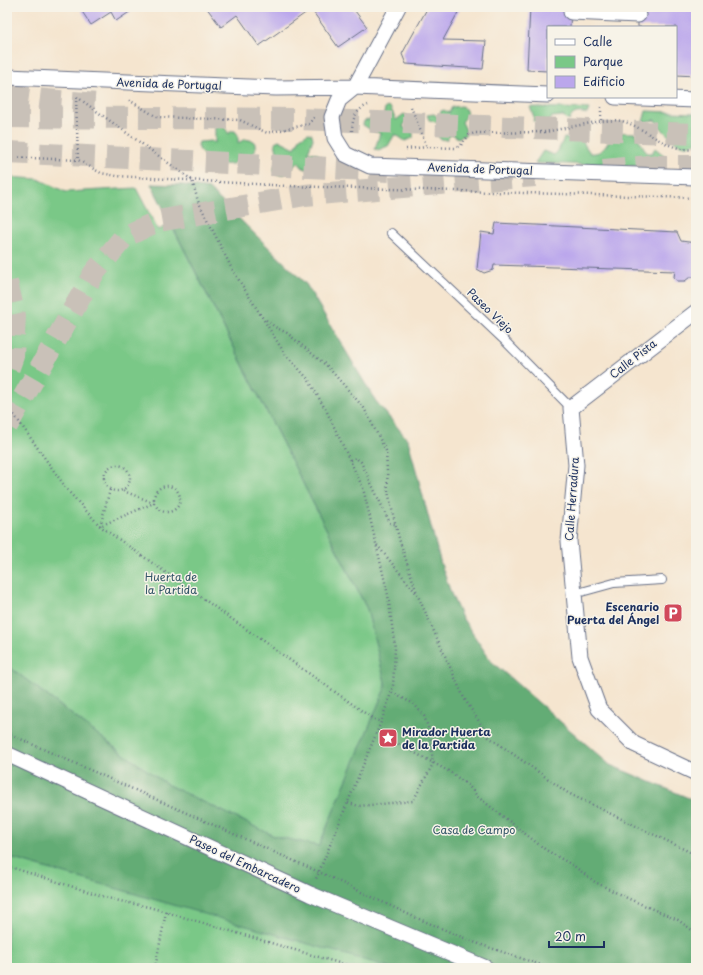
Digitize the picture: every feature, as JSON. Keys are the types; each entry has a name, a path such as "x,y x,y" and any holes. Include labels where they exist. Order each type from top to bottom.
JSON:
{"street":[{"path":"355,88 398,7"},
{"path":"571,12 604,16 638,15"},
{"name":"Avenida de Portugal","path":"7,77 268,87 355,88 547,95"},
{"name":"Avenida de Portugal","path":"355,88 339,100 332,117 335,138 345,154 370,166 696,177"},
{"path":"608,100 696,100"},
{"name":"Calle Pista","path":"571,408 696,312"},
{"name":"Calle Herradura","path":"571,408 576,465 568,541 580,657 599,709 634,744 696,773"},
{"name":"Paseo del Embarcadero","path":"7,754 310,894 486,968"}],"lane":[{"name":"Paseo Viejo","path":"391,233 503,339 571,408"},
{"path":"574,594 614,584 662,580"}],"path":[{"path":"76,92 78,160"},
{"path":"72,95 76,96 192,180 198,201 232,269 285,354 308,379 327,412 365,494 388,595 395,648 391,692 381,722 310,894"},
{"path":"123,96 157,117 240,120 267,133 309,124 316,114"},
{"path":"601,120 608,100"},
{"path":"353,138 352,127 355,117 360,108 369,104"},
{"path":"404,106 411,107 427,147"},
{"path":"399,151 427,147 455,148 475,133 545,132 601,120 624,121 672,146 685,151 696,149"},
{"path":"7,157 78,160 100,174 111,176 289,186 696,198"},
{"path":"263,318 275,327 287,333 327,366 364,408 386,452 388,491 395,524 418,596 464,698 489,737 568,793 696,855"},
{"path":"7,405 69,492 100,526 148,558 372,718 381,722"},
{"path":"350,460 356,458 361,462 390,523 395,524"},
{"path":"121,490 128,485 130,476 126,468 118,464 109,466 103,474 104,483 110,490 121,490 154,503 163,512 171,511 180,503 180,494 174,487 165,485 160,487 154,493 154,503"},
{"path":"100,526 110,490"},
{"path":"100,526 154,503"},
{"path":"376,545 418,596"},
{"path":"348,803 359,806 413,801 433,764 430,733 424,716 414,704 391,692"},
{"path":"7,733 319,872 412,916 476,943 550,968"},
{"path":"388,738 450,772 468,785 478,797 546,850 574,866 596,882 627,898 678,920 696,933"},
{"path":"7,866 115,900 166,912 356,968"},
{"path":"155,968 166,912"},
{"path":"339,968 340,963"}],"green space":[{"path":"462,106 466,110 466,116 462,122 466,130 465,135 458,138 452,134 446,140 440,139 438,135 441,124 429,120 427,115 434,114 439,118 441,111 444,110 449,113 452,107"},
{"path":"389,107 396,120 404,114 407,116 407,120 403,127 413,132 413,138 405,141 395,134 388,146 378,150 375,149 380,133 363,125 364,121 372,119 382,125 385,108"},
{"path":"530,107 589,109 587,114 573,114 569,121 563,116 552,117 547,127 541,121 533,121 534,117"},
{"path":"646,111 696,113 696,143 686,146 680,145 660,127 655,120 643,122"},
{"path":"219,123 222,124 229,134 231,131 235,131 238,135 238,143 245,139 254,141 255,151 248,158 239,154 235,163 230,164 218,163 207,158 200,150 198,145 199,142 211,141 215,143 215,127"},
{"path":"612,132 635,133 647,153 652,153 655,148 665,156 664,167 535,163 543,151 554,155 558,151 564,138 576,140 583,138 584,144 590,153 598,152 607,144"},
{"path":"308,133 312,134 313,139 308,152 316,153 323,158 324,163 310,170 303,168 298,162 288,172 282,175 276,174 274,170 275,165 282,162 284,158 277,152 275,142 279,140 295,148 300,138"},
{"name":"Huerta de la Partida","path":"7,177 38,179 66,192 136,188 158,230 171,224 367,609 386,686 319,846 274,836 168,785 118,750 7,665"},
{"name":"Casa de Campo","path":"151,184 184,185 209,189 306,284 375,400 408,440 441,564 452,596 461,616 491,661 610,765 696,801 696,968 392,968 7,857 7,665 118,750 168,785 274,836 319,846 386,686 367,609"},
{"path":"7,857 350,954 392,968 7,968"}],"building":[{"path":"79,7 137,7 116,21 111,12 91,25"},
{"path":"206,7 352,7 367,27 338,47 311,9 259,46 237,15 221,27"},
{"path":"428,7 461,7 443,40 486,41 483,69 406,64 402,54"},
{"path":"530,7 571,7 570,26 547,26 547,71 527,70"},
{"path":"638,7 696,7 696,76 677,75 677,26 638,26"},
{"path":"496,223 677,232 681,241 696,243 696,277 690,277 685,281 677,281 674,277 675,271 494,265 493,270 484,273 477,269 481,232 494,234"}],"tunnel":[{"path":"7,95 99,104"},
{"path":"7,117 300,119 696,134"},
{"path":"7,152 389,171"},
{"path":"603,170 660,165"},
{"path":"645,166 696,166"},
{"path":"7,426 94,273 124,237 158,221 305,195 535,176"},
{"path":"7,282 15,316 13,356 7,373"}],"place":[{"name":"Escenario Puerta del Ángel","path":"673,613"},
{"name":"Mirador Huerta de la Partida","path":"388,738"}]}
